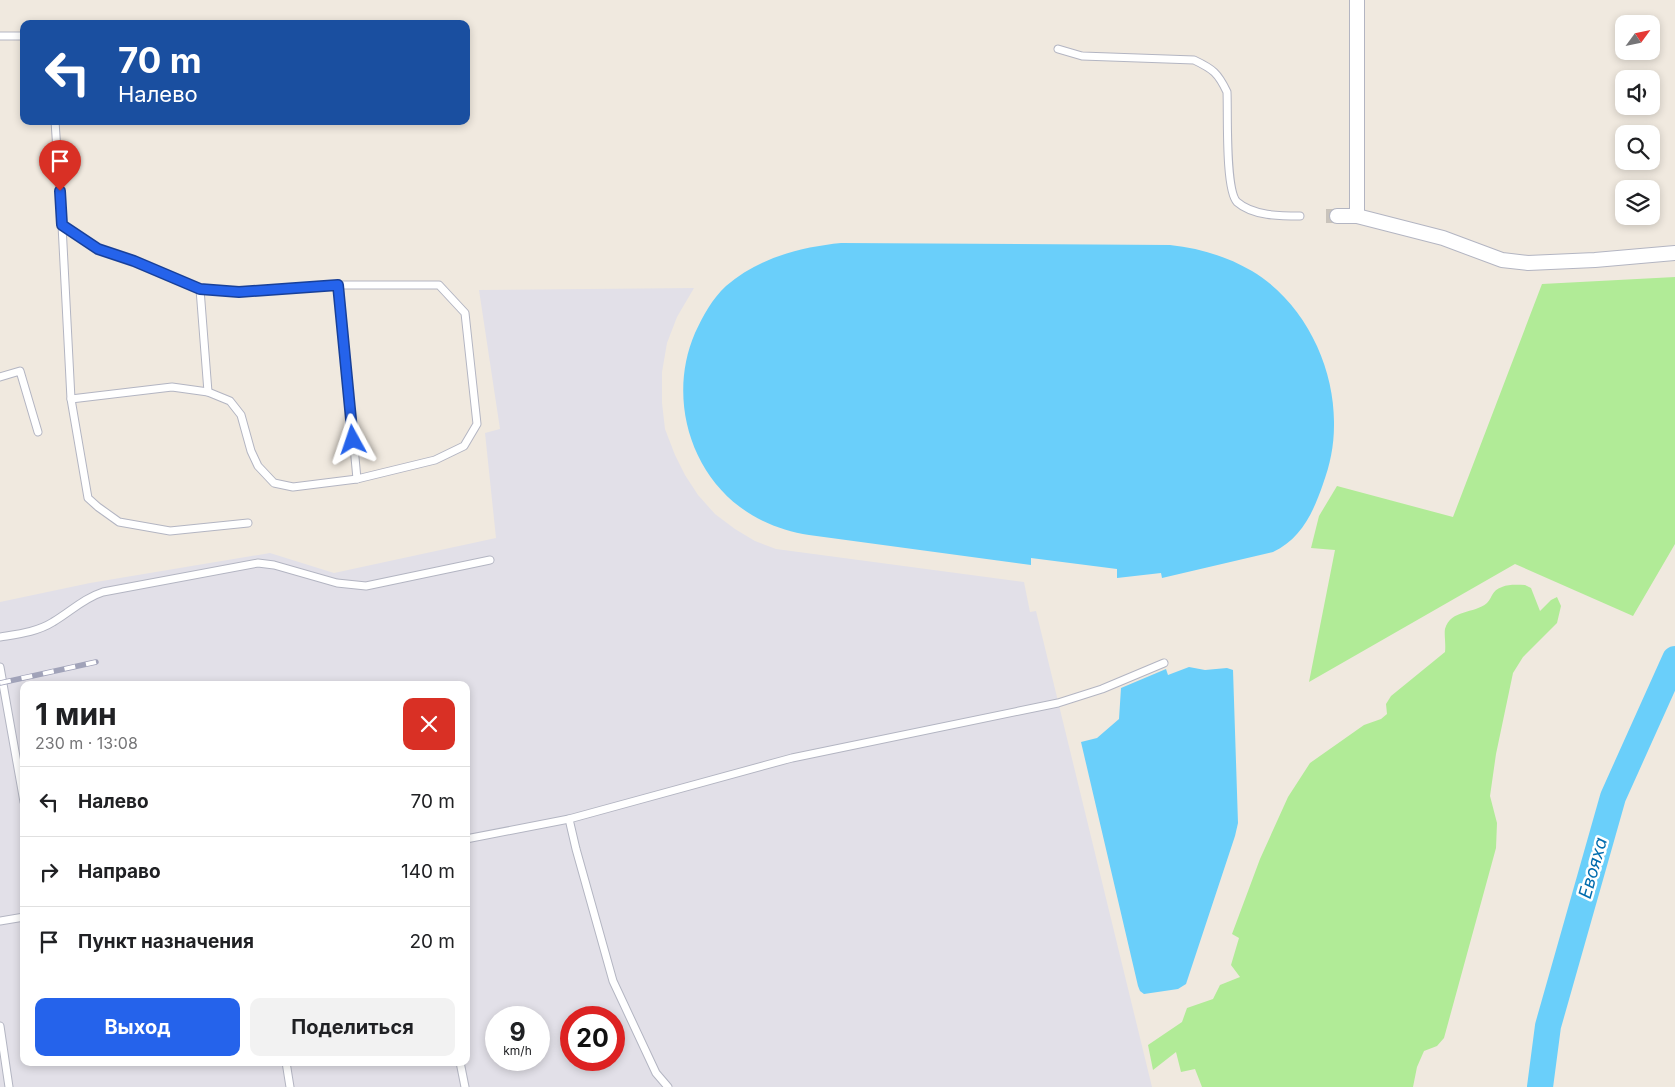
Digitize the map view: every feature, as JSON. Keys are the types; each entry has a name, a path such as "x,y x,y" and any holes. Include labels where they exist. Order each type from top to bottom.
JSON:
{"street":[{"path":"1357,0 1357,216"},
{"path":"1337,216 1357,216 1443,238 1502,260 1528,263 1595,260 1675,253"}],"lane":[{"path":"0,36 20,36"},
{"path":"1058,49 1082,56 1194,60 1210,67 1221,78 1227,92 1229,183 1236,201 1251,210 1279,216 1300,216"},
{"path":"55,125 71,398 88,498 119,522 170,531 248,523"},
{"path":"62,225 98,249 134,261 200,289 239,292 338,285 439,285 465,314 477,424 464,446 436,460 357,479 293,487 274,483 258,466 251,451 241,415 230,401 208,392 172,387 71,398"},
{"path":"338,285 357,479"},
{"path":"200,289 208,392"},
{"path":"0,377 20,372 38,432"},
{"path":"0,637 26,633 52,623 86,600 103,592 258,563 337,583 366,586 490,560"},
{"path":"470,838 569,819 792,758 1058,703 1102,689 1164,664"},
{"path":"0,668 20,780"},
{"path":"569,819 613,981 656,1073 668,1087"},
{"path":"0,921 20,918"},
{"path":"0,1026 9,1087"},
{"path":"287,1066 290,1087"},
{"path":"461,1066 465,1087"}],"shaded area":[{"path":"694,288 677,317 667,343 662,372 662,403 665,429 675,455 698,495 715,514 755,541 776,549 1024,582 1030,612 1036,611 1152,1087 0,1087 0,602 90,583 270,553 334,573 496,538 485,433 500,429 479,290"}],"green space":[{"path":"1675,277 1675,544 1633,616 1515,564 1309,682 1335,550 1311,548 1319,516 1337,486 1453,517 1542,284"},
{"path":"1508,585 1525,585 1531,588 1540,611 1557,597 1561,606 1557,623 1523,657 1513,673 1496,754 1490,796 1497,823 1496,848 1444,1038 1437,1046 1424,1051 1417,1067 1413,1087 1202,1087 1195,1069 1181,1072 1176,1052 1153,1070 1148,1045 1182,1022 1187,1008 1213,999 1220,985 1240,977 1231,965 1239,938 1232,934 1260,859 1288,797 1310,763 1364,725 1381,719 1387,714 1386,704 1391,696 1445,652 1445,629 1452,618 1487,603 1498,589"}],"water":[{"path":"841,243 1170,245 1212,254 1252,271 1287,300 1301,318 1313,338 1329,380 1334,425 1332,448 1328,470 1319,495 1305,524 1283,547 1273,552 1162,578 1161,573 1117,578 1117,569 1031,558 1031,565 809,535 790,531 756,517 740,507 722,491 707,471 696,450 688,428 684,404 687,356 695,333 708,308 716,296 738,276 766,261 795,251"},
{"path":"1189,667 1205,670 1227,668 1233,670 1238,823 1186,984 1178,989 1144,994 1138,986 1081,742 1097,738 1119,719 1121,688 1166,669 1168,675"}],"waterway":[{"name":"Евояха","path":"1540,1087 1548,1026 1613,797 1675,659"}],"tunnel":[{"path":"1326,216 1337,216"}],"railway":[{"path":"0,683 96,662"}],"route":[{"path":"60,191 62,225 98,249 134,261 200,289 239,292 338,285 353,440"}]}
